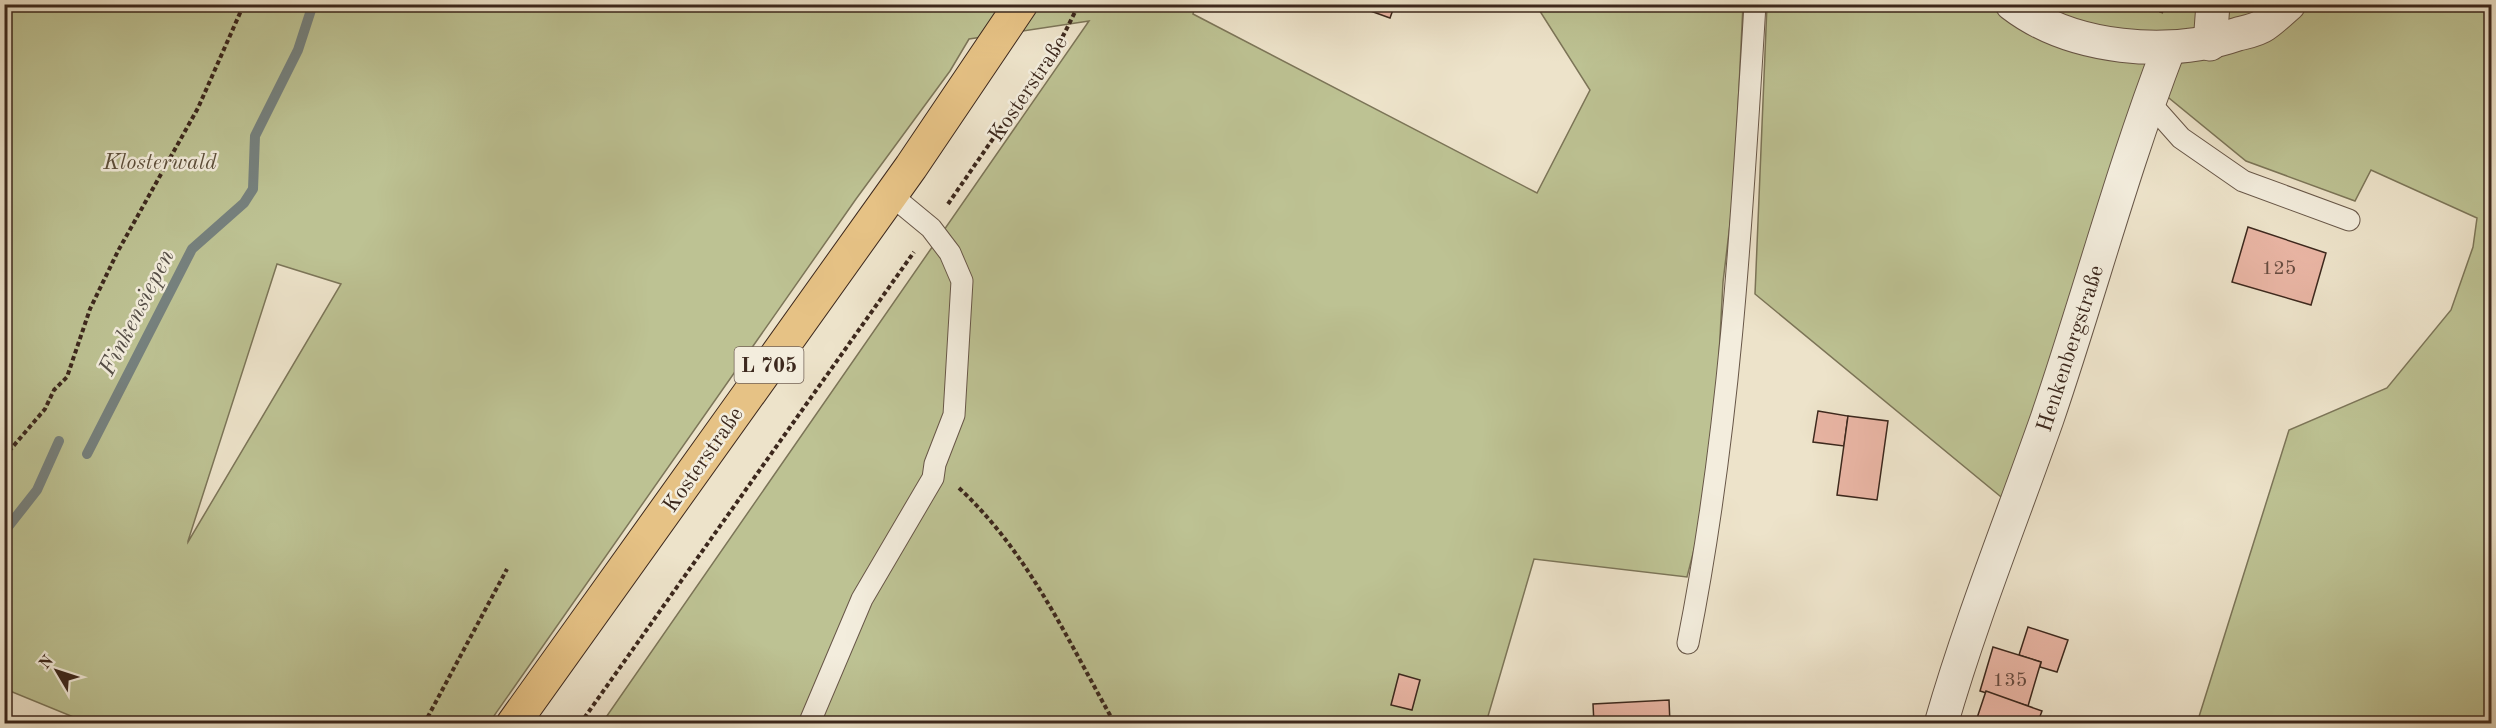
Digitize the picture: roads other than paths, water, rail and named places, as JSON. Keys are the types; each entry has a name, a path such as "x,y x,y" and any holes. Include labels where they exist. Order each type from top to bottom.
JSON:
{"main road":[{"name":"Kosterstraße","path":"513,723 891,195 1021,4"}],"street":[{"path":"2012,4 2026,15 2061,30 2121,46 2169,48 2210,44 2263,26 2289,4"},
{"path":"2210,44 2213,4"},
{"name":"Henkenbergstraße","path":"1941,723 1980,598 2047,417 2149,102 2169,48"}],"lane":[{"path":"1688,643 1707,547 1726,406 1741,229 1755,4"},
{"path":"2149,102 2181,138 2243,181 2300,204 2349,220"},
{"path":"809,723 862,599 933,478 935,464 954,415 962,281 950,253 931,228 891,195"}],"waterway":[{"name":"Finkensiepen","path":"87,454 192,249 244,203 253,189 255,136 298,50 313,4"},
{"name":"Finkensiepen","path":"4,532 37,490 59,441"}],"park label":[{"name":"Klosterwald","path":"160,161"}]}
